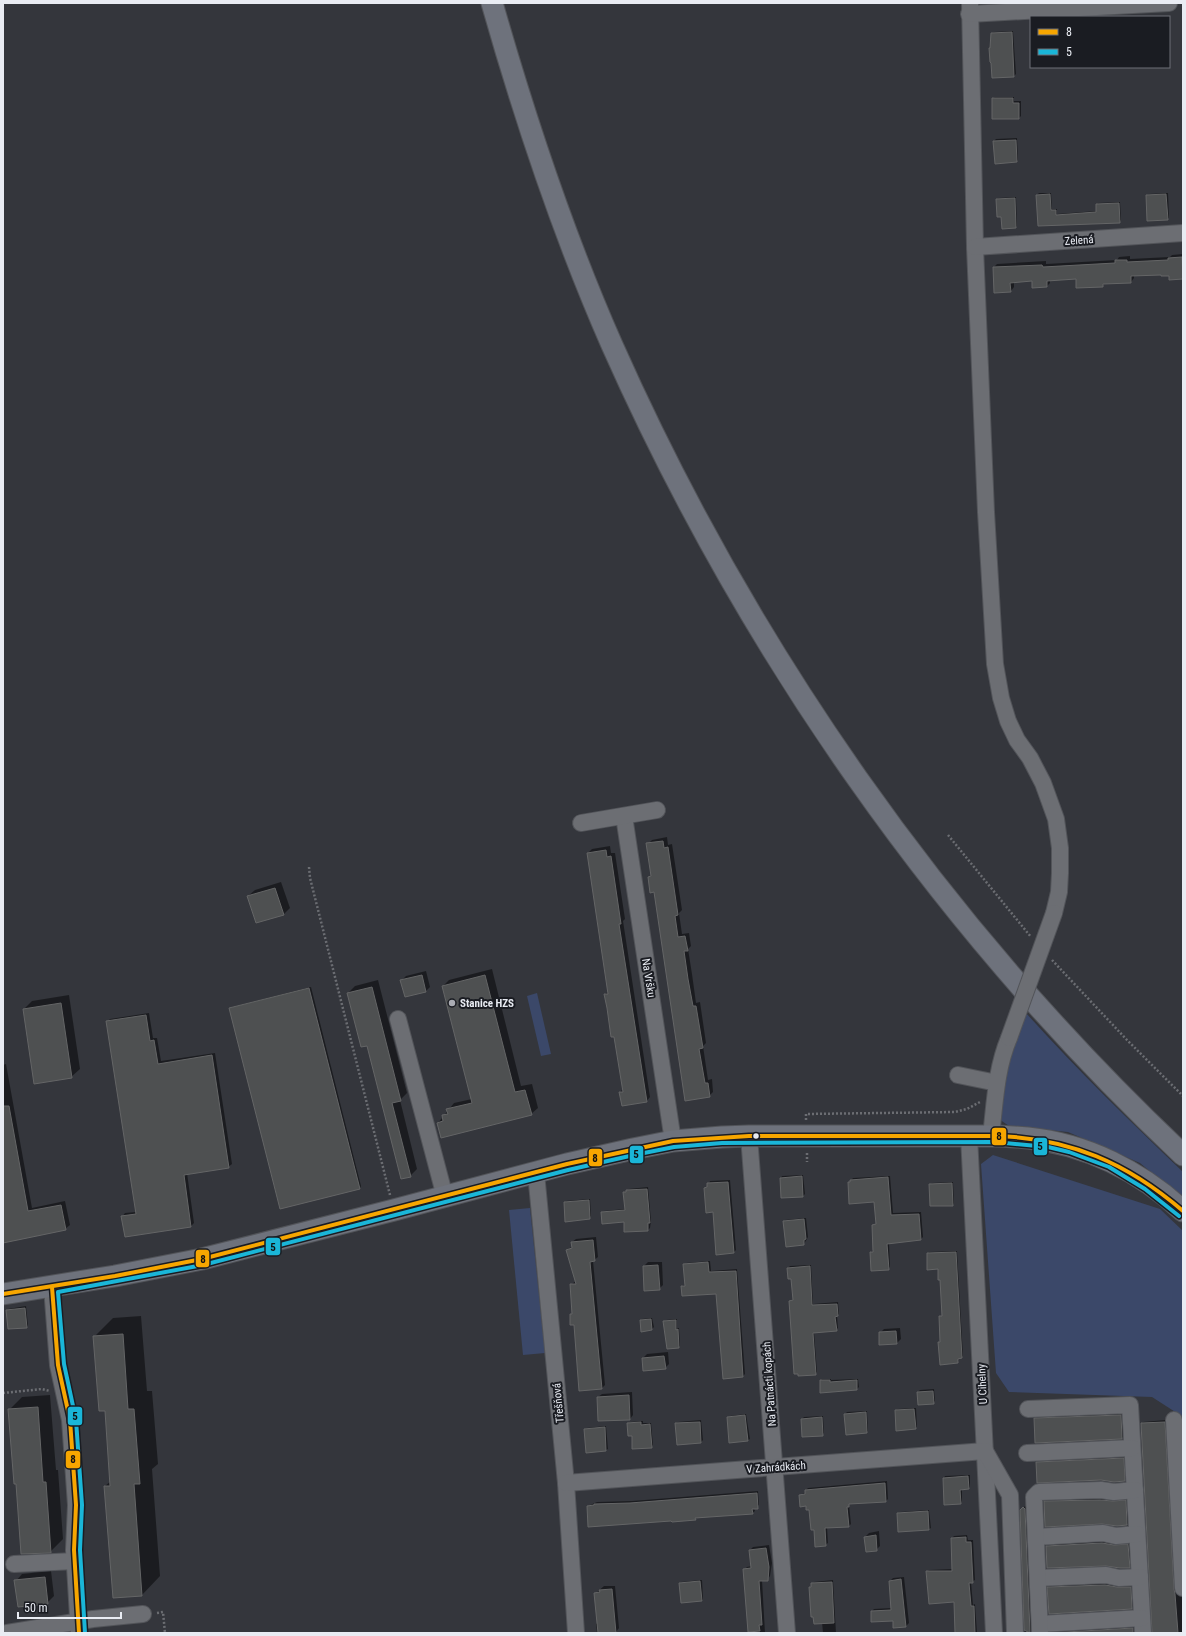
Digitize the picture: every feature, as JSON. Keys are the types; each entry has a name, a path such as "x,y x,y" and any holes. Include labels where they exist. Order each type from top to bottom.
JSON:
{"main road":[{"path":"492,3 529,126 550,188 588,288 612,344 674,474 714,552 756,624 812,713 866,791 947,899 1011,975 1082,1054 1183,1155"},
{"path":"3,1294 52,1287 202,1259 603,1155 673,1141 722,1137 991,1136 1028,1138 1073,1147 1095,1155 1129,1171 1159,1190 1183,1211"}],"street":[{"path":"991,1136 1000,1062 1054,912 1059,892 1060,848 1056,819 1043,783 1006,717 1001,698 996,664 986,512 975,247 970,9 1169,3"},
{"name":"Zelená","path":"975,247 1183,234"},
{"path":"581,823 657,810"},
{"name":"Na Vršku","path":"624,816 673,1141"},
{"path":"398,1019 445,1197"},
{"path":"958,1076 997,1083"},
{"name":"Na Patnácti kopách","path":"749,1136 787,1633"},
{"name":"U Cihelny","path":"969,1136 994,1633"},
{"name":"Třešňová","path":"536,1173 566,1483 576,1633"},
{"path":"52,1287 58,1365 70,1420 76,1505 75,1561 78,1627"},
{"path":"1028,1409 1130,1405 1135,1490 1137,1534 1143,1626 1040,1628 1034,1497 1039,1492 1101,1490 1114,1492 1135,1490"},
{"path":"1174,1420 1180,1487 1183,1578"},
{"path":"1027,1453 1132,1448"},
{"path":"985,1451 1010,1495 1015,1633"},
{"name":"V Zahrádkách","path":"566,1483 985,1451"},
{"path":"1036,1537 1103,1533 1116,1536 1137,1534"},
{"path":"14,1564 75,1561"},
{"path":"1038,1578 1106,1575 1119,1578 1140,1577"},
{"path":"8,1633 78,1627 143,1614"}],"path":[{"path":"948,835 1035,942"},
{"path":"308,867 394,1210"},
{"path":"1052,959 1127,1040 1183,1096"},
{"path":"807,1162 806,1114 962,1110 974,1107 980,1103 991,1092 997,1083"},
{"path":"3,1393 42,1390 50,1391"},
{"path":"143,1614 163,1612 165,1633"}],"shaded area":[{"path":"537,993 551,1054 541,1056 527,996"},
{"path":"1026,1013 1083,1074 1183,1172 1183,1199 1140,1163 1068,1132 1009,1126 999,1119 1007,1063"},
{"path":"993,1155 1160,1209 1183,1231 1183,1452 1180,1415 1152,1397 1009,1392 996,1373 981,1164"},
{"path":"530,1208 545,1353 523,1355 509,1210"}],"building":[{"path":"1012,32 1014,77 992,78 989,48 991,33"},
{"path":"992,98 1013,98 1013,103 1019,103 1019,119 992,119"},
{"path":"1016,140 1017,162 995,164 993,141"},
{"path":"1050,194 1051,210 1056,210 1056,215 1096,212 1096,204 1119,203 1120,223 1038,226 1036,195"},
{"path":"1166,194 1168,220 1147,221 1146,195"},
{"path":"1015,198 1016,228 1002,229 1001,217 997,217 996,199"},
{"path":"1182,257 1183,279 1169,280 1169,276 1161,275 1131,276 1131,283 1103,284 1103,287 1076,288 1076,279 1047,281 1047,287 1032,288 1032,281 1010,283 1011,292 994,293 993,267 1042,265 1043,267 1115,263 1115,260 1127,260 1127,262 1168,260 1168,258"},
{"path":"663,841 664,848 668,847 678,915 675,916 678,937 685,936 688,951 684,951 688,979 693,1006 696,1006 703,1048 699,1049 705,1083 708,1083 710,1097 685,1101 654,892 650,893 648,877 651,876 646,843"},
{"path":"606,850 607,857 611,856 621,924 619,924 647,1102 622,1106 619,1092 623,1092 614,1037 611,1037 604,994 608,994 587,853"},
{"path":"275,888 284,915 256,923 247,896"},
{"path":"422,975 426,992 405,997 400,980"},
{"path":"485,975 515,1092 525,1090 532,1115 441,1138 437,1123 443,1121 442,1115 448,1114 446,1109 472,1103 442,986"},
{"path":"372,987 401,1101 392,1103 411,1177 401,1179 367,1046 361,1047 347,993"},
{"path":"309,988 360,1189 280,1209 229,1008"},
{"path":"61,1003 72,1078 34,1084 23,1009"},
{"path":"146,1015 150,1041 154,1040 158,1064 212,1055 229,1168 184,1175 191,1227 125,1237 121,1216 136,1214 106,1021"},
{"path":"3,1106 9,1106 28,1211 61,1205 66,1230 3,1243"},
{"path":"802,1176 803,1197 781,1198 780,1178"},
{"path":"888,1177 891,1215 919,1214 921,1240 887,1244 889,1270 871,1271 870,1252 873,1252 872,1225 876,1224 874,1202 849,1204 848,1182 850,1182 850,1180"},
{"path":"728,1182 734,1253 716,1255 713,1212 706,1213 704,1188 707,1187 707,1183"},
{"path":"952,1183 953,1206 930,1206 929,1184"},
{"path":"647,1189 650,1223 648,1223 648,1231 624,1232 624,1222 602,1224 601,1212 625,1210 623,1192 626,1192 626,1190"},
{"path":"589,1200 590,1219 565,1222 564,1202"},
{"path":"804,1219 806,1239 804,1240 804,1245 786,1247 783,1221"},
{"path":"593,1240 595,1261 590,1262 602,1389 579,1391 574,1325 570,1325 570,1314 572,1314 570,1284 576,1284 566,1250 572,1248 571,1242"},
{"path":"956,1252 962,1358 958,1359 958,1363 940,1365 938,1342 940,1342 939,1316 942,1316 940,1280 938,1280 938,1269 927,1270 927,1253"},
{"path":"708,1262 709,1272 736,1271 743,1377 723,1379 716,1294 682,1296 681,1286 685,1286 683,1264"},
{"path":"658,1265 660,1290 644,1291 643,1266"},
{"path":"810,1266 812,1305 837,1304 838,1316 835,1317 837,1331 813,1333 816,1375 798,1376 798,1374 794,1374 789,1301 793,1300 791,1279 788,1279 787,1268"},
{"path":"25,1308 27,1328 8,1329 6,1310"},
{"path":"651,1319 652,1330 641,1332 640,1320"},
{"path":"676,1320 679,1348 667,1349 663,1321"},
{"path":"896,1331 897,1344 879,1345 879,1332"},
{"path":"123,1334 128,1409 134,1409 140,1484 134,1484 142,1596 113,1598 104,1486 110,1486 105,1411 99,1411 93,1336"},
{"path":"664,1356 666,1369 643,1371 642,1358"},
{"path":"820,1380 830,1380 830,1382 857,1380 857,1390 820,1393"},
{"path":"933,1391 934,1404 918,1405 917,1392"},
{"path":"629,1395 630,1420 598,1421 597,1397"},
{"path":"38,1407 43,1482 46,1482 51,1553 21,1554 16,1484 14,1484 8,1409"},
{"path":"914,1409 916,1429 896,1431 895,1410"},
{"path":"866,1412 867,1433 846,1435 844,1414"},
{"path":"745,1415 748,1441 729,1443 727,1417"},
{"path":"1121,1415 1122,1439 1035,1443 1034,1418"},
{"path":"822,1417 823,1436 802,1437 801,1419"},
{"path":"641,1422 641,1425 650,1424 652,1448 632,1449 632,1436 628,1436 627,1423"},
{"path":"700,1422 701,1443 677,1445 675,1423"},
{"path":"1165,1422 1174,1589 1178,1633 1152,1633 1141,1423"},
{"path":"605,1427 606,1451 586,1453 584,1429"},
{"path":"1124,1458 1125,1481 1114,1482 1101,1480 1037,1483 1036,1462"},
{"path":"968,1476 969,1489 960,1490 961,1504 944,1505 943,1478"},
{"path":"885,1483 886,1502 849,1504 849,1507 847,1507 849,1527 825,1528 826,1546 815,1547 814,1530 811,1530 809,1510 806,1510 806,1506 800,1507 799,1495 805,1494 805,1490"},
{"path":"757,1493 758,1509 752,1509 753,1514 695,1518 696,1520 672,1522 588,1527 587,1506 594,1504 630,1503"},
{"path":"1126,1500 1127,1525 1117,1526 1102,1524 1045,1527 1044,1501"},
{"path":"1023,1507 1025,1509 1030,1633 1024,1630 1020,1510"},
{"path":"928,1511 929,1530 898,1532 897,1513"},
{"path":"876,1535 877,1551 866,1552 864,1537"},
{"path":"966,1537 966,1542 971,1542 973,1583 969,1583 971,1606 974,1606 975,1633 955,1633 954,1602 929,1604 926,1571 952,1571 951,1538"},
{"path":"1102,1543 1114,1545 1128,1544 1130,1568 1106,1566 1047,1568 1046,1546"},
{"path":"766,1548 769,1567 768,1581 759,1581 762,1625 759,1625 760,1631 748,1632 743,1569 751,1568 749,1550"},
{"path":"45,1577 48,1604 18,1607 14,1580"},
{"path":"901,1579 906,1627 893,1628 893,1621 871,1622 871,1611 891,1610 889,1581"},
{"path":"700,1581 702,1601 681,1603 679,1583"},
{"path":"832,1582 834,1623 814,1624 813,1617 811,1617 809,1587 811,1587 811,1583"},
{"path":"1105,1585 1131,1587 1132,1609 1049,1614 1047,1587"},
{"path":"612,1589 616,1633 598,1633 594,1593 600,1592 599,1590"},
{"path":"1133,1628 1133,1633 1049,1633"}],"transit line":[{"name":"8","path":"3,1294 115,1276 202,1259 567,1164 673,1141 749,1136 996,1136 1023,1138 1049,1142 1096,1156 1141,1179 1183,1211"},
{"name":"5","path":"85,1633 80,1550 82,1505 76,1420 64,1364 58,1292 203,1265 568,1170 634,1155 674,1147 722,1143 995,1142 1048,1147 1069,1152 1109,1167 1145,1189 1179,1216"},
{"name":"8","path":"52,1287 58,1365 70,1420 76,1505 74,1550 79,1633"}],"place":[{"name":"Stanice HZS","path":"452,1003"}]}
